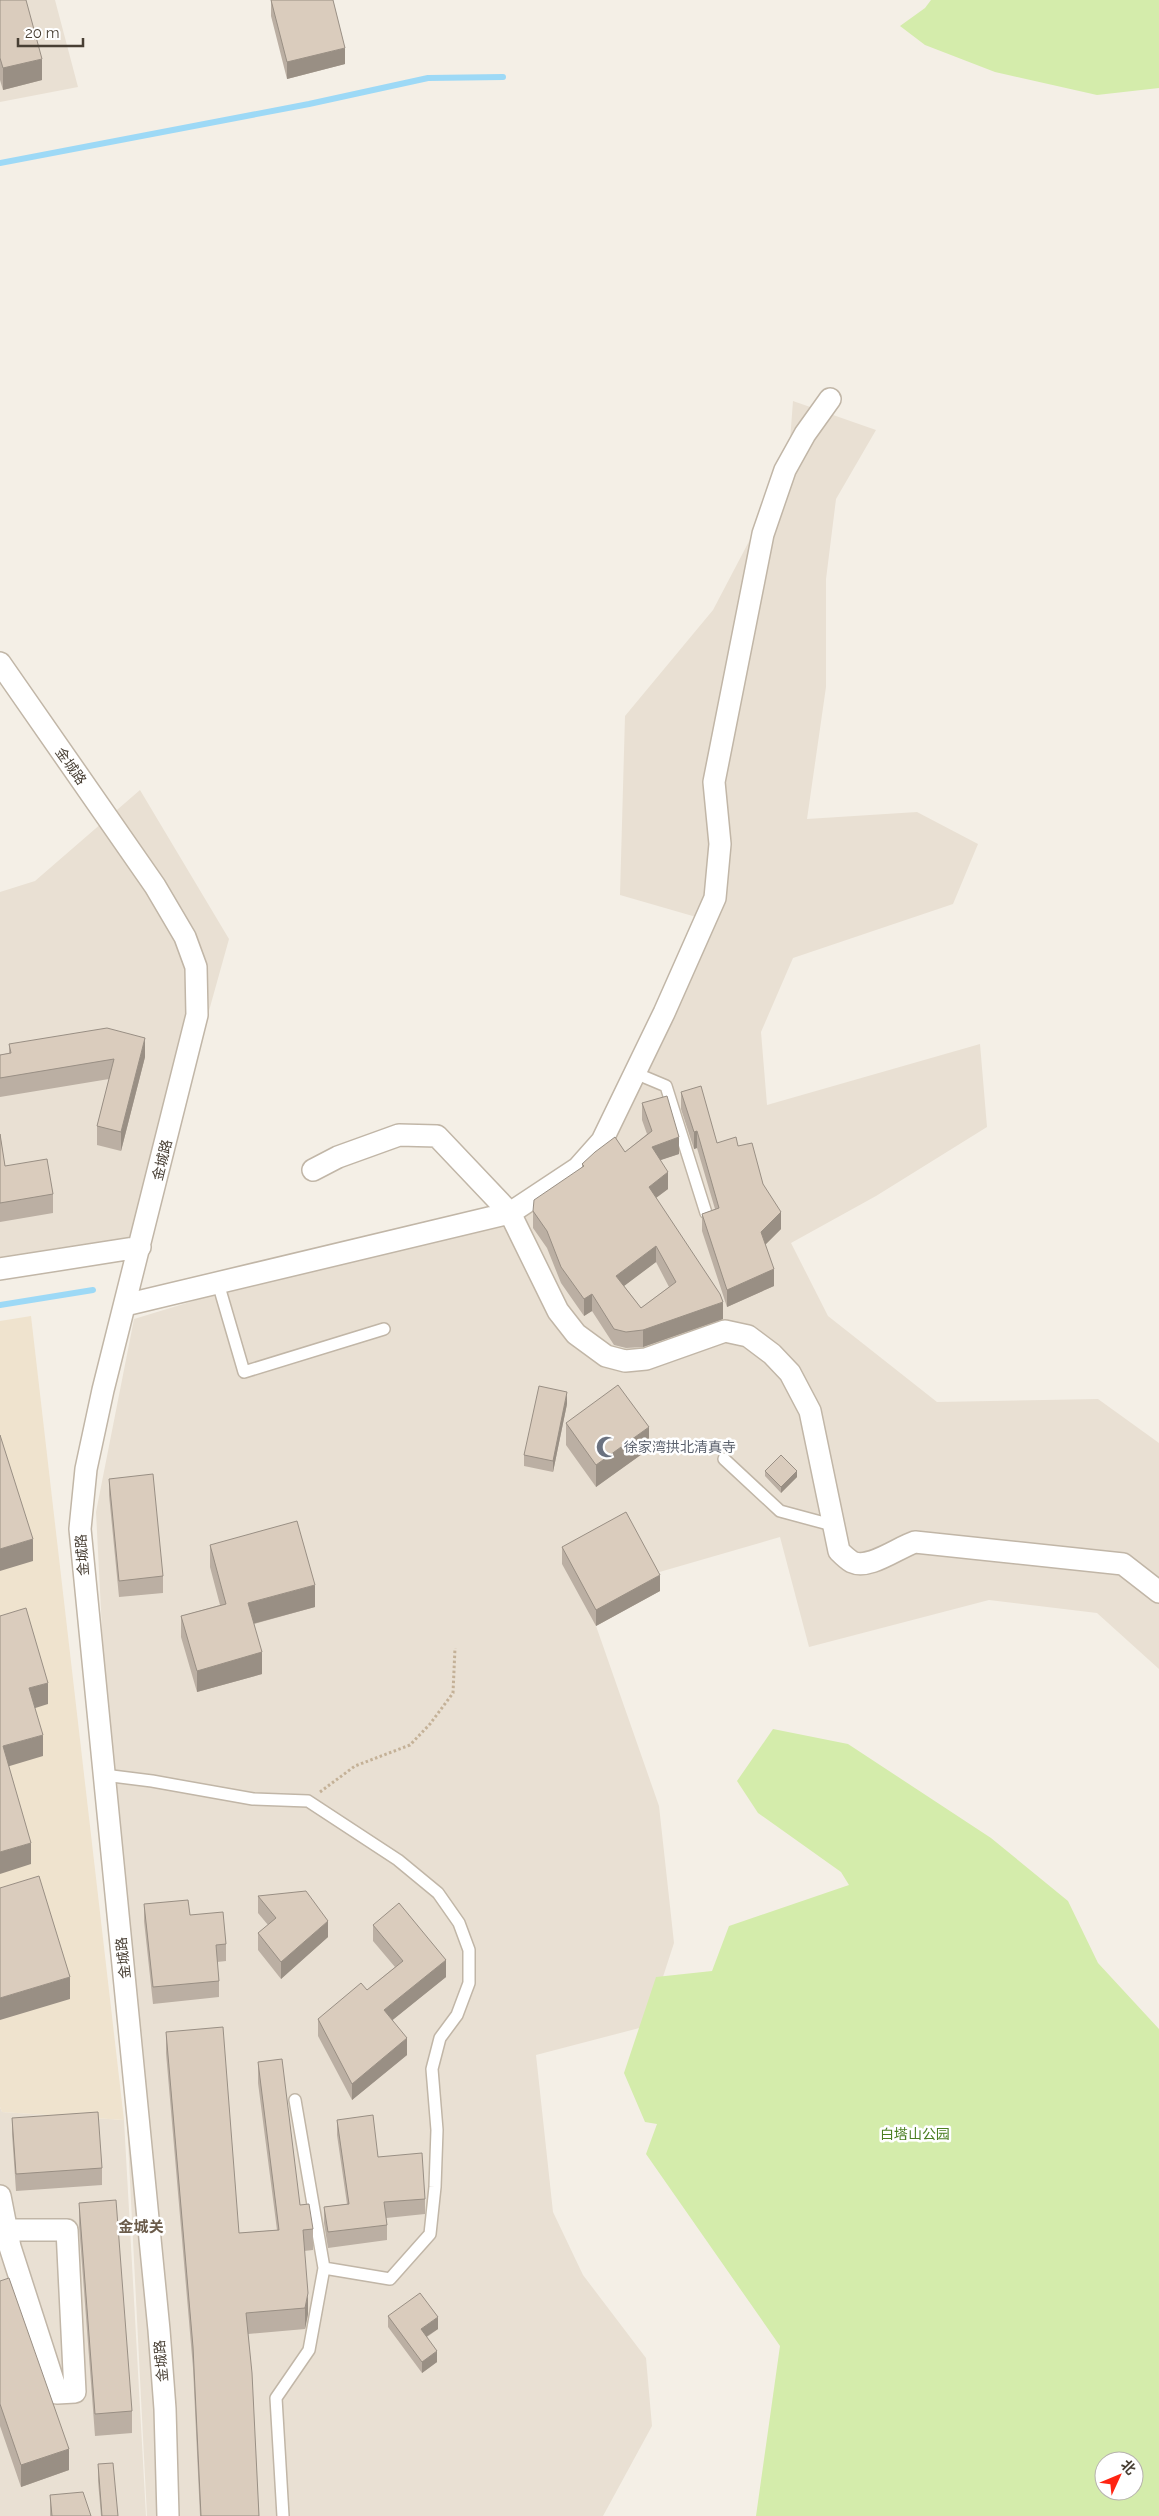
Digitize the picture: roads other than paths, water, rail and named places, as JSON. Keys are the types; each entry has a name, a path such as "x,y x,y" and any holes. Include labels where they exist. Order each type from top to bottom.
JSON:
{"street":[{"path":"125,1305 510,1213 578,1168 602,1141 715,898 720,844 714,782 763,534 785,470 805,434 830,399"},
{"name":"金城路","path":"0,663 155,886 185,937 196,967 198,1015 86,1469 80,1529 138,2101 159,2330 165,2409 168,2516"},
{"path":"313,1170 338,1157 399,1135 437,1136 510,1213 558,1311 576,1334 606,1356 625,1361 646,1359 725,1331 748,1336 772,1354 790,1373 810,1412 832,1525 839,1551 852,1562 865,1565 915,1542 1041,1554 1123,1564 1159,1592"},
{"path":"0,1269 140,1247"},
{"path":"0,2196 6,2230 57,2393 75,2392 67,2230 6,2230"}],"lane":[{"path":"635,1072 666,1086 706,1213"},
{"path":"218,1283 244,1372 384,1329"},
{"path":"724,1459 780,1511 832,1525"},
{"path":"104,1775 152,1781 253,1799 308,1801 398,1860 438,1893 459,1923 469,1950 469,1983 457,2015 440,2038 432,2069 438,2130 430,2234 390,2278 324,2268"},
{"path":"283,2516 276,2398 309,2350 324,2268 295,2100"}],"waterway":[{"path":"0,163 309,104 428,78 503,77"},
{"path":"0,1305 93,1290"}],"place":[{"name":"徐家湾拱北清真寺","path":"607,1447"}],"district":[{"name":"金城关","path":"141,2227"}],"park label":[{"name":"白塔山公园","path":"915,2134"}]}
